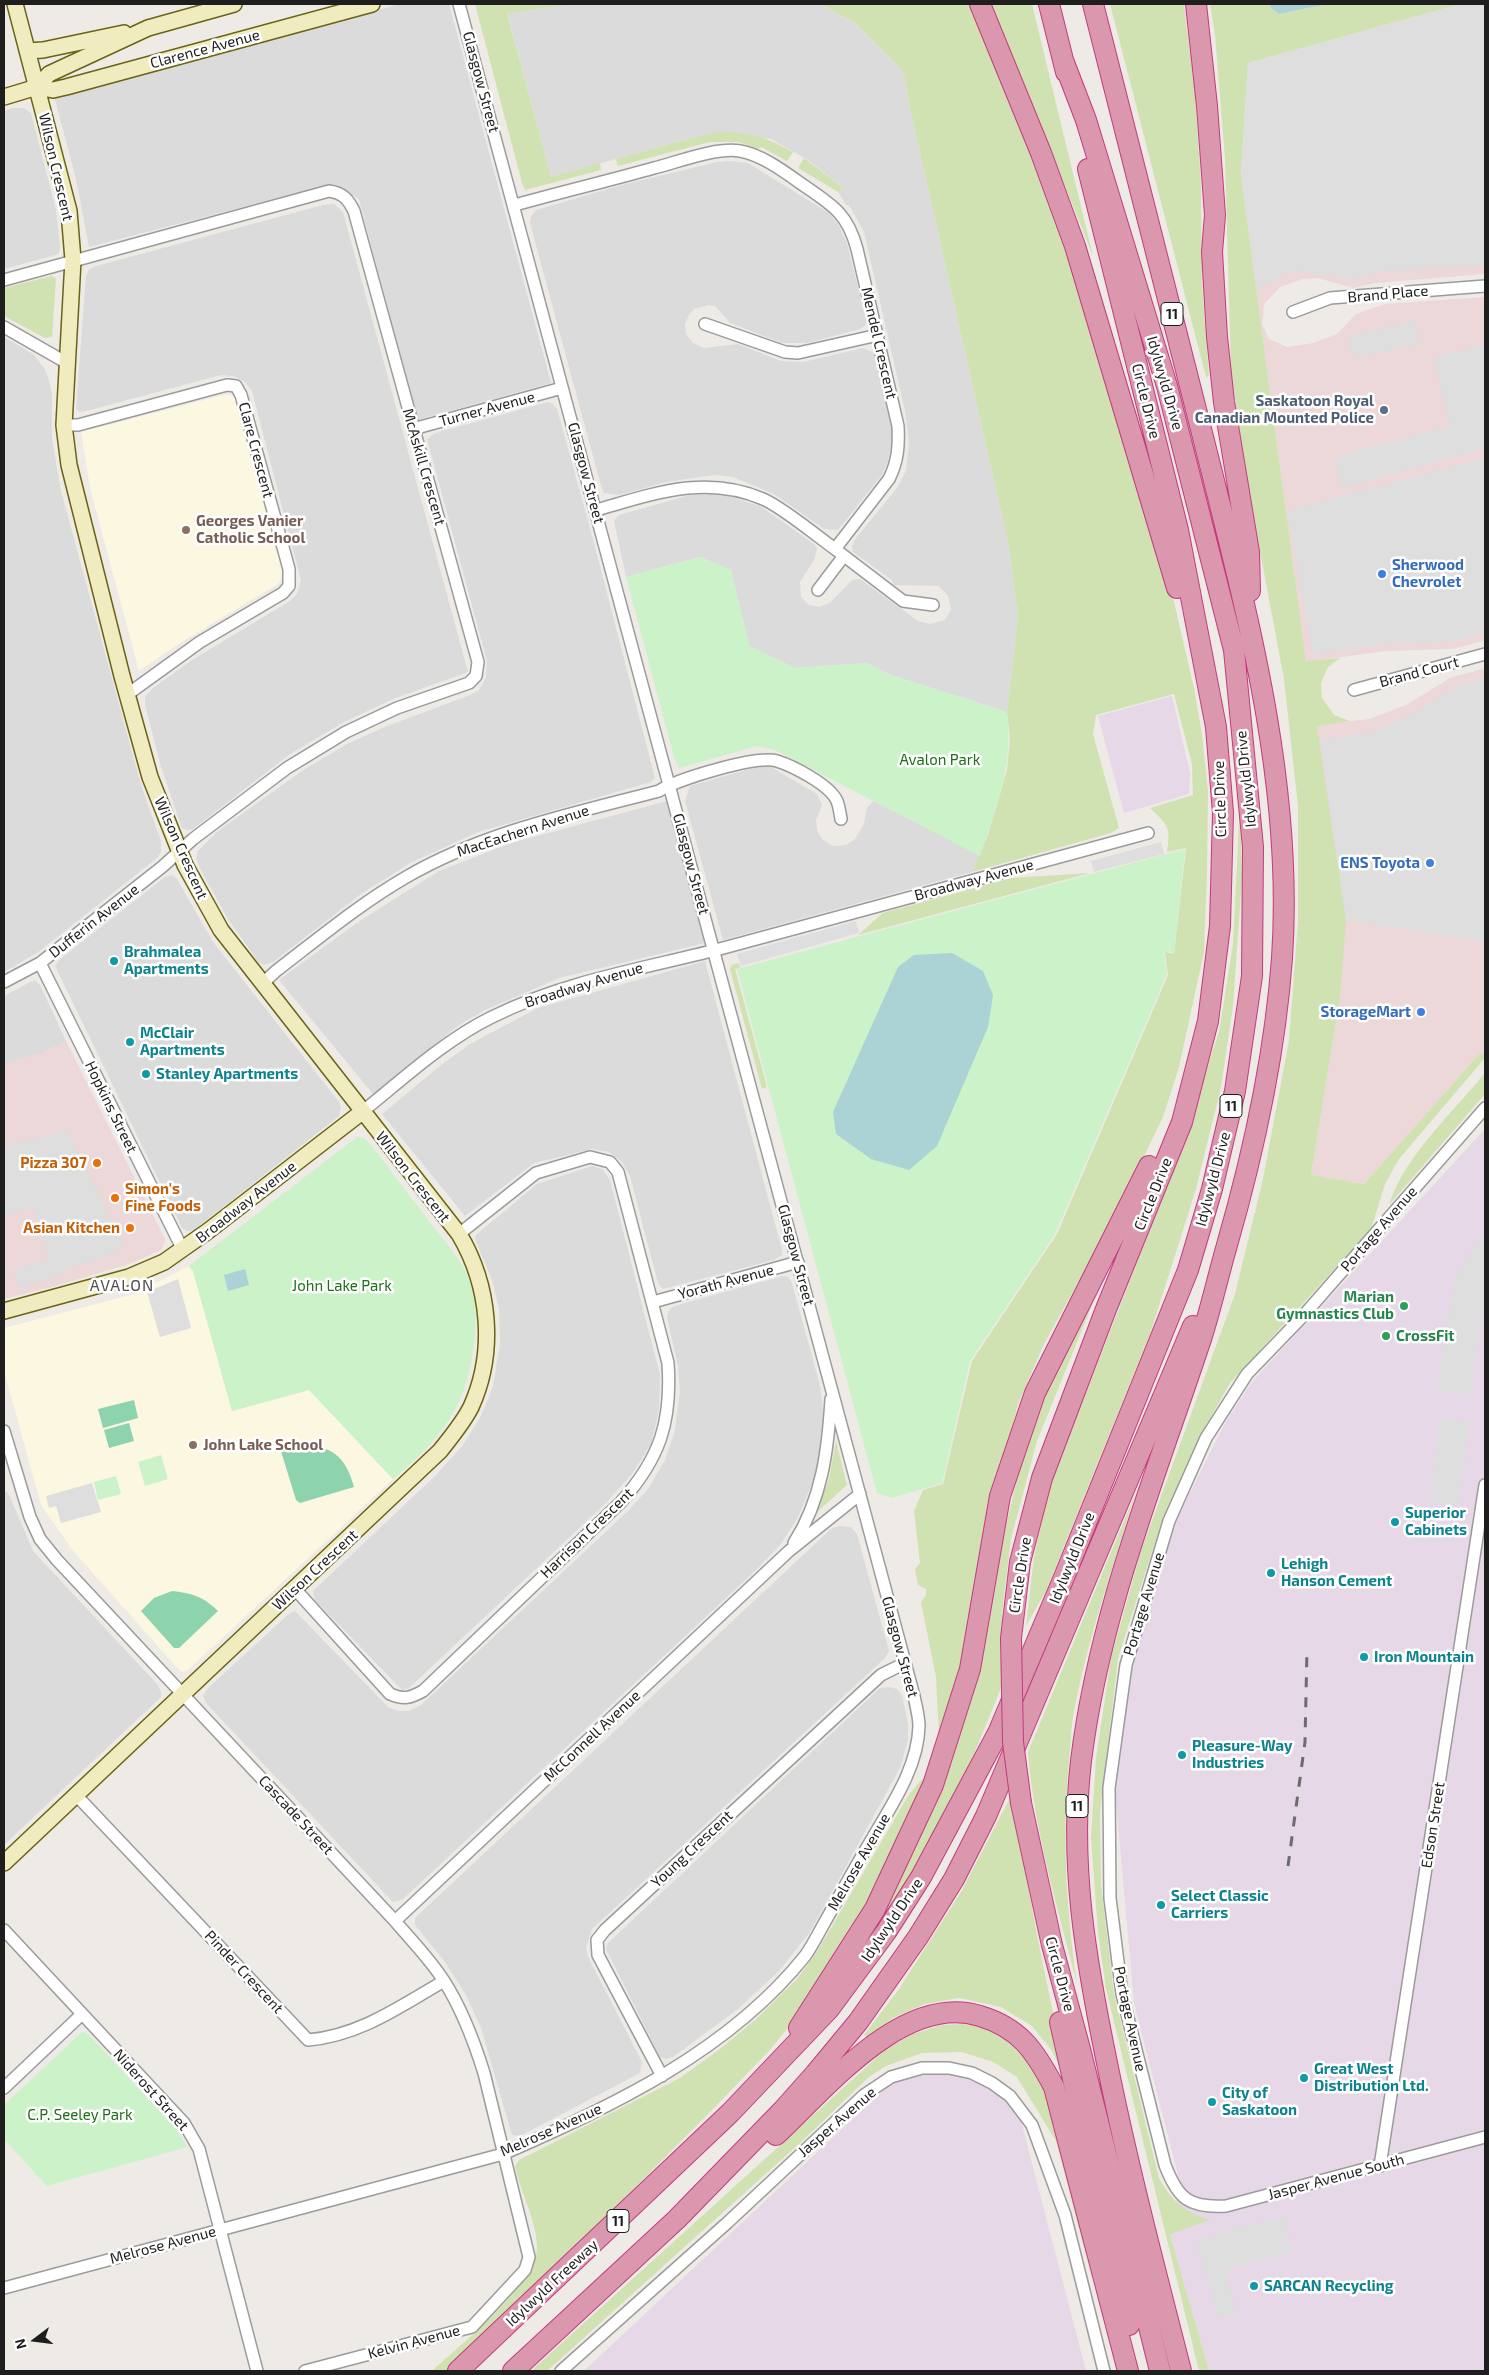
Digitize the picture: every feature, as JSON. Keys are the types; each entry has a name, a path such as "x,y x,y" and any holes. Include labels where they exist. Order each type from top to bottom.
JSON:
{"highway":[{"path":"980,4 1041,152 1075,246 1207,680"},
{"name":"Circle Drive","path":"1049,4 1076,124 1178,530 1216,727 1223,813 1220,926 1208,1021 1194,1067 1182,1122 1106,1309 1042,1478 1020,1562 1011,1638 1013,1742 1022,1803 1052,1945 1080,2049 1160,2371"},
{"name":"Circle Drive","path":"1093,4 1250,625 1275,774 1282,871 1282,953 1273,1046 1251,1159 1203,1331 1111,1607 1093,1687 1081,1760 1077,1807 1077,1870 1082,1927 1090,1979 1131,2178 1181,2371"},
{"path":"1196,4 1207,106 1215,215 1212,252 1217,338 1224,402 1249,552 1250,625"},
{"name":"Idylwyld Drive","path":"774,2067 829,2009 886,1932 921,1877 998,1733 1065,1575 1188,1270 1212,1189 1235,1091 1252,976 1253,847 1234,650 1166,386 1089,129 1063,60"},
{"path":"774,2067 875,1909 933,1786 970,1669 1000,1496 1035,1393 1143,1182 1184,1080 1194,1067"},
{"name":"Idylwyld Drive","path":"677,2219 783,2110 858,2022 918,1937 954,1879 986,1816 1226,1251"},
{"path":"1052,1945 1060,2023 1140,2371"},
{"path":"677,2219 734,2175 879,2040 905,2024 921,2017 944,2012 970,2013 999,2022 1023,2040 1039,2059 1054,2087 1128,2371"},
{"name":"Idylwyld Freeway","path":"458,2371 667,2174 774,2067"},
{"name":"11","path":"513,2371 677,2219"}],"street":[{"name":"Wilson Crescent","path":"4,1863 440,1451 470,1408 480,1383 486,1354 487,1323 482,1291 474,1263 459,1234 216,923 179,852 150,777 75,497 65,441 64,426 73,260 69,212 14,4"},
{"name":"Clarence Avenue","path":"4,97 37,87 52,73 148,28 234,4"},
{"name":"Clarence Avenue","path":"37,87 53,90 372,4"},
{"name":"Glasgow Street","path":"459,4 515,205 562,388 715,950 914,1696 919,1726"},
{"path":"27,51 43,50 148,28"},
{"name":"Mendel Crescent","path":"515,205 723,151 738,150 753,155 786,173 831,204 844,217 852,230 878,335 898,426 899,447 896,466 889,479 839,553 818,590"},
{"name":"McAskill Crescent","path":"73,260 329,191 338,192 349,200 354,211 478,662 476,676 469,683 397,708 346,732 287,768 179,852"},
{"path":"4,280 73,260"},
{"name":"Brand Place","path":"1293,312 1330,298 1485,286"},
{"path":"705,324 785,352 798,353 878,335"},
{"path":"4,327 67,363"},
{"name":"Clare Crescent","path":"64,426 78,425 227,385 236,386 241,395 289,569 289,586 283,593 200,642 128,694"},
{"name":"Turner Avenue","path":"413,429 562,388"},
{"path":"596,510 665,491 690,487 713,486 741,491 765,500 903,601 933,605"},
{"name":"Brand Court","path":"1354,690 1485,654"},
{"name":"MacEachern Avenue","path":"262,984 276,971 367,901 408,875 505,834 659,791 670,784 759,760 776,761 826,786 836,800 841,819"},
{"name":"Broadway Avenue","path":"4,1311 129,1278 182,1250 449,1044 491,1017 533,998 566,987 715,950 1148,833"},
{"name":"Dufferin Avenue","path":"4,982 40,963 179,852"},
{"name":"Hopkins Street","path":"40,963 182,1250"},
{"name":"Portage Avenue","path":"1186,2200 1173,2185 1165,2165 1122,1994 1110,1898 1109,1788 1126,1665 1169,1521 1206,1438 1247,1374 1303,1316 1485,1108"},
{"name":"Harrison Crescent","path":"295,1589 390,1694 402,1698 411,1698 422,1690 621,1502 640,1482 656,1455 665,1426 670,1389 668,1363 618,1172 610,1162 590,1157 536,1173 459,1234"},
{"name":"Yorath Avenue","path":"653,1302 798,1262"},
{"name":"McConnell Avenue","path":"788,1551 809,1515 821,1484 828,1445 831,1388"},
{"name":"Cascade Street","path":"4,1431 10,1477 40,1538 64,1567 395,1921 444,1981 462,2013 475,2043 524,2236"},
{"name":"Edson Street","path":"1380,2166 1485,1485"},
{"name":"McConnell Avenue","path":"395,1921 788,1551 860,1494"},
{"name":"Young Crescent","path":"662,2076 598,1955 597,1940 881,1675 905,1663"},
{"name":"Melrose Avenue","path":"4,2288 503,2154 563,2128 662,2076 694,2055 739,2021 785,1979 806,1954 902,1786 915,1749 919,1726"},
{"name":"Pinder Crescent","path":"76,1795 308,2040 323,2039 355,2031 444,1981"},
{"name":"Niderost Street","path":"4,1930 81,2015 184,2123 199,2148 257,2371"},
{"path":"4,2088 81,2015"},
{"name":"Jasper Avenue","path":"561,2371 706,2243 864,2095 890,2078 922,2068 949,2068 972,2073 992,2083 1010,2096 1032,2125 1065,2215 1104,2371"},
{"name":"Jasper Avenue South","path":"1186,2200 1211,2207 1226,2206 1485,2137"},
{"name":"Kelvin Avenue","path":"304,2371 472,2327 525,2270 529,2257 524,2236"}],"shaded area":[{"path":"400,4 449,4 551,383 417,420 359,199 331,184 89,247 76,179 54,96"},
{"path":"576,4 820,4 855,23 903,71 1009,547 1018,618 1007,712 891,675 867,663 795,668 749,646 731,570 700,557 626,577 614,521 619,515 690,495 722,494 760,506 814,544 817,549 814,560 800,582 801,597 809,605 819,607 831,602 852,580 860,579 918,621 930,624 945,620 951,609 948,596 939,586 894,585 892,580 853,552 852,546 856,538 897,488 906,471 909,442 905,411 864,232 849,205 846,205 838,192 841,186 808,160 771,139 703,135 551,177 507,12"},
{"path":"1461,4 1485,4 1485,274 1375,283 1353,288 1318,278 1303,279 1280,287 1264,304 1262,324 1269,339 1287,347 1314,343 1337,334 1356,314 1385,304 1485,297 1485,640 1453,649 1385,651 1306,662 1241,175"},
{"path":"1461,4 1485,4 1485,265 1383,271 1353,279 1294,270 1257,290 1241,175 1248,63"},
{"path":"12,108 24,108 31,113 56,210 60,246 59,253 55,255 4,269 4,111"},
{"path":"717,162 748,163 829,213 838,224 847,243 867,324 860,329 807,343 782,343 730,323 715,306 709,305 694,309 689,315 685,324 686,334 693,343 704,348 738,344 781,361 803,362 863,348 874,353 892,423 892,442 888,461 882,475 838,530 824,529 774,494 733,477 714,475 666,482 620,495 604,493 600,482 530,223 531,216 536,210 618,186"},
{"path":"334,204 343,212 468,672 393,699 346,721 290,754 193,829 188,830 182,828 161,767 145,705 145,697 153,688 192,660 290,601 297,594 301,580 252,391 245,382 234,376 221,375 90,410 80,412 76,409 86,276 89,269 96,266 323,205"},
{"path":"1414,320 1419,344 1354,359 1349,336"},
{"path":"4,337 33,354 44,368 48,377 52,394 52,439 61,491 141,785 161,841 161,852 157,858 37,953 4,972"},
{"path":"1485,344 1485,448 1342,488 1335,456 1450,426 1434,358"},
{"name":"Georges Vanier Catholic School","path":"223,395 232,395 237,401 282,572 281,579 278,584 180,643 139,671 90,488 81,432"},
{"path":"548,402 557,409 655,778 651,782 478,832 410,863 361,894 273,962 265,965 259,963 228,919 204,876 196,859 198,851 218,831 302,771 347,744 387,726 479,690 486,677 487,661 427,439 435,433"},
{"path":"1485,458 1485,633 1449,642 1392,643 1313,655 1287,511"},
{"path":"1485,668 1485,1055 1481,1052 1364,1184 1311,1175 1340,998 1317,725 1370,719 1408,704 1450,678"},
{"path":"1485,677 1485,942 1346,920 1320,740 1370,733 1414,714 1452,688"},
{"path":"1172,696 1190,773 1189,794 1124,813 1098,716"},
{"path":"760,766 771,767 817,794 822,805 816,820 817,831 823,840 833,846 846,845 855,839 864,824 867,808 875,799 980,856 972,872 723,940 685,801 690,786"},
{"path":"667,801 705,943 559,978 485,1010 459,1025 373,1094 279,980 358,922 439,871 511,843"},
{"path":"1161,842 1164,854 1094,872 1091,861"},
{"path":"172,875 177,879 213,942 339,1102 341,1108 339,1116 193,1231 187,1231 182,1228 55,966 59,960 165,877"},
{"path":"856,921 859,933 741,966 737,954"},
{"path":"705,961 782,1250 782,1255 774,1260 663,1289 658,1283 630,1176 622,1162 609,1152 592,1149 534,1163 465,1216 382,1114 441,1065 470,1044 538,1008"},
{"path":"32,981 36,981 40,985 66,1041 42,1053 4,1064 4,996"},
{"path":"66,1041 165,1239 164,1244 161,1250 129,1264 4,1299 4,1064 42,1053"},
{"path":"1485,1129 1485,2371 1209,2371 1170,2234 1180,2183 1134,2003 1115,1790 1132,1660 1178,1517 1225,1423 1252,1382"},
{"path":"67,1130 124,1245 106,1257 74,1266 53,1278 19,1288 14,1270 48,1259 34,1208 4,1216 4,1146"},
{"path":"592,1166 602,1169 610,1180 660,1375 659,1410 651,1444 632,1474 605,1504 409,1688 402,1690 315,1600 313,1591 434,1477 463,1445 481,1416 493,1386 500,1344 499,1309 492,1280 475,1239 476,1235 537,1184"},
{"path":"1485,1229 1485,1299 1470,1395 1437,1389 1454,1280"},
{"name":"John Lake School","path":"189,1266 193,1271 232,1411 309,1390 393,1479 188,1670 181,1672 74,1552 41,1505 4,1371 4,1328 134,1294"},
{"path":"783,1276 788,1277 792,1283 820,1386 823,1411 823,1440 814,1479 798,1517 781,1544 755,1571 402,1900 393,1902 206,1703 203,1696 208,1688 290,1613 295,1611 388,1707 398,1711 409,1711 421,1705 629,1510 648,1489 665,1460 675,1430 680,1392 678,1366 667,1317 669,1310 674,1306"},
{"path":"178,1279 191,1328 160,1337 147,1292"},
{"path":"1440,1418 1469,1421 1459,1505 1429,1501"},
{"path":"92,1483 101,1512 61,1523 56,1506 49,1508 46,1496"},
{"path":"4,1491 10,1497 33,1551 157,1684 161,1697 4,1845"},
{"path":"840,1526 851,1527 857,1534 889,1651 885,1658 592,1929 586,1947 588,1957 642,2062 640,2073 520,2136 512,2135 481,2028 466,1995 445,1962 415,1925 415,1918 832,1528"},
{"path":"889,1687 897,1689 902,1695 908,1723 908,1740 900,1768 810,1932 779,1971 738,2009 673,2057 666,2059 660,2057 606,1949 608,1943 880,1688"},
{"path":"940,2073 966,2078 987,2087 1007,2101 1021,2121 1086,2371 584,2371 889,2085 917,2076"},
{"path":"1283,2216 1293,2252 1225,2270 1236,2313 1218,2318 1196,2240"}],"green space":[{"path":"475,4 576,4 507,13 551,177 600,163 601,170 525,190"},
{"path":"820,4 972,4 1057,220 1174,602 1194,688 1202,734 1208,791 1204,952 1179,1067 1163,1117 1116,1214 1044,1344 1018,1404 1005,1456 962,1661 939,1738 936,1677 921,1602 926,1595 926,1589 918,1585 915,1569 920,1563 914,1511 923,1490 943,1484 972,1361 1057,1234 1168,975 1165,952 1174,954 1186,848 1167,852 1169,837 1167,827 1150,808 1193,795 1192,764 1174,694 1096,715 1093,734 1119,828 1111,833 972,872 988,835 1007,770 1010,739 1007,712 1018,618 1009,547 903,71 855,23"},
{"path":"986,4 1032,4 1093,256 1059,171"},
{"path":"1110,4 1184,4 1195,93 1201,187 1202,285 1209,376 1206,377"},
{"path":"1210,4 1269,4 1279,14 1328,4 1461,4 1248,63 1241,175 1306,661 1340,658 1328,667 1321,683 1322,698 1334,715 1350,721 1317,726 1346,920 1340,998 1311,1175 1364,1184 1481,1052 1485,1055 1485,1058 1399,1159 1385,1184 1371,1229 1230,1383 1204,1429 1160,1527 1118,1658 1100,1812 1101,1884 1114,1994 1159,2178 1174,2200 1186,2210 1210,2220 1170,2234 1209,2371 1199,2371 1106,1989 1098,1932 1091,1837 1096,1758 1111,1658 1141,1551 1235,1294 1263,1179 1289,1040 1298,921 1298,806 1284,679 1247,482 1231,370 1225,159 1215,35"},
{"path":"725,131 760,137 793,152 787,161 761,147 758,149 739,142 710,142 618,166 616,159 703,135"},
{"path":"804,158 842,187 838,192 798,168"},
{"path":"51,276 56,278 52,337 45,338 4,316 4,288"},
{"name":"Avalon Park","path":"700,557 731,570 749,646 795,668 867,663 891,675 1007,712 1008,751 1006,768 993,820 980,856 775,750 757,746 679,768 674,757 626,577"},
{"path":"1240,802 1242,878 1233,1006 1221,1087 1196,1189 1150,1334 1046,1591 1026,1626 1034,1557 1049,1488 1177,1160 1219,1032 1233,944"},
{"path":"1185,849 1174,953 1164,951 1167,974 1055,1234 970,1361 942,1483 892,1498 877,1493 737,969"},
{"path":"1090,873 858,935 883,913 1011,878"},
{"path":"739,963 740,968 735,969 767,1087 762,1089 730,969 732,965"},
{"path":"1485,1073 1485,1094 1389,1205 1405,1170 1417,1153"},
{"name":"John Lake Park","path":"357,1137 364,1138 372,1146 456,1255 470,1283 475,1309 475,1335 470,1366 458,1404 449,1420 425,1450 393,1479 309,1390 232,1411 193,1271 189,1266"},
{"path":"1114,1251 1037,1441 1011,1539 1002,1612 1001,1688 963,1781 925,1853 880,1921 877,1919 910,1856 999,1556 1026,1441 1037,1406"},
{"path":"134,1400 138,1418 103,1428 98,1409"},
{"path":"129,1423 134,1441 109,1448 104,1430"},
{"path":"836,1441 847,1485 815,1514 829,1479"},
{"path":"298,1444 319,1447 335,1454 346,1467 354,1487 300,1503 296,1500 280,1448"},
{"path":"161,1455 168,1479 145,1486 138,1462"},
{"path":"116,1476 121,1494 98,1500 94,1482"},
{"path":"1136,1492 1094,1628 1072,1723 1067,1789 1066,1873 1077,1984 1041,1840 1028,1752"},
{"path":"172,1591 197,1596 208,1602 218,1611 179,1648 174,1648 141,1611 154,1598"},
{"path":"927,1778 879,1884 802,2011 769,2051 581,2242 448,2371 432,2371 495,2314 524,2279 534,2263 537,2248 536,2238 532,2218 515,2167 519,2160 680,2078 720,2049 755,2020 797,1979 817,1952 908,1796 921,1780"},
{"path":"1011,1796 1068,2085 1052,2051 1032,2026 1001,2007 959,1998 925,2004 893,2018 867,2038 864,2035 899,1989 961,1892"},
{"path":"973,2024 1000,2033 1019,2048 1040,2077 1046,2088 1094,2286 1056,2141 1017,2077 993,2062 962,2052 922,2053 886,2066 869,2077 801,2142 547,2371 531,2371 884,2051 910,2035 941,2025"},
{"name":"C.P. Seeley Park","path":"82,2032 88,2034 177,2130 187,2147 47,2186 4,2139 4,2105"}],"water":[{"path":"1269,4 1328,4 1279,14"},
{"path":"952,953 983,971 993,995 988,1027 937,1146 909,1170 871,1159 836,1134 833,1112 898,967 914,955"},
{"path":"245,1269 249,1285 228,1291 224,1275"}],"railway":[{"path":"1288,1866 1305,1742 1307,1649"}],"place":[{"name":"Saskatoon Royal Canadian Mounted Police","path":"1384,410"},
{"name":"Georges Vanier Catholic School","path":"186,530"},
{"name":"Sherwood Chevrolet","path":"1382,574"},
{"name":"ENS Toyota","path":"1430,863"},
{"name":"Brahmalea Apartments","path":"114,961"},
{"name":"StorageMart","path":"1421,1012"},
{"name":"McClair Apartments","path":"130,1042"},
{"name":"Stanley Apartments","path":"146,1074"},
{"name":"Pizza 307","path":"97,1163"},
{"name":"Simon's Fine Foods","path":"115,1198"},
{"name":"Asian Kitchen","path":"130,1228"},
{"name":"Marian Gymnastics Club","path":"1404,1306"},
{"name":"CrossFit","path":"1386,1336"},
{"name":"John Lake School","path":"193,1445"},
{"name":"Superior Cabinets","path":"1395,1522"},
{"name":"Lehigh Hanson Cement","path":"1271,1573"},
{"name":"Iron Mountain","path":"1364,1657"},
{"name":"Pleasure-Way Industries","path":"1182,1755"},
{"name":"Select Classic Carriers","path":"1161,1905"},
{"name":"Great West Distribution Ltd.","path":"1304,2078"},
{"name":"City of Saskatoon","path":"1212,2102"},
{"name":"SARCAN Recycling","path":"1254,2286"}],"district":[{"name":"AVALON","path":"122,1286"}]}
